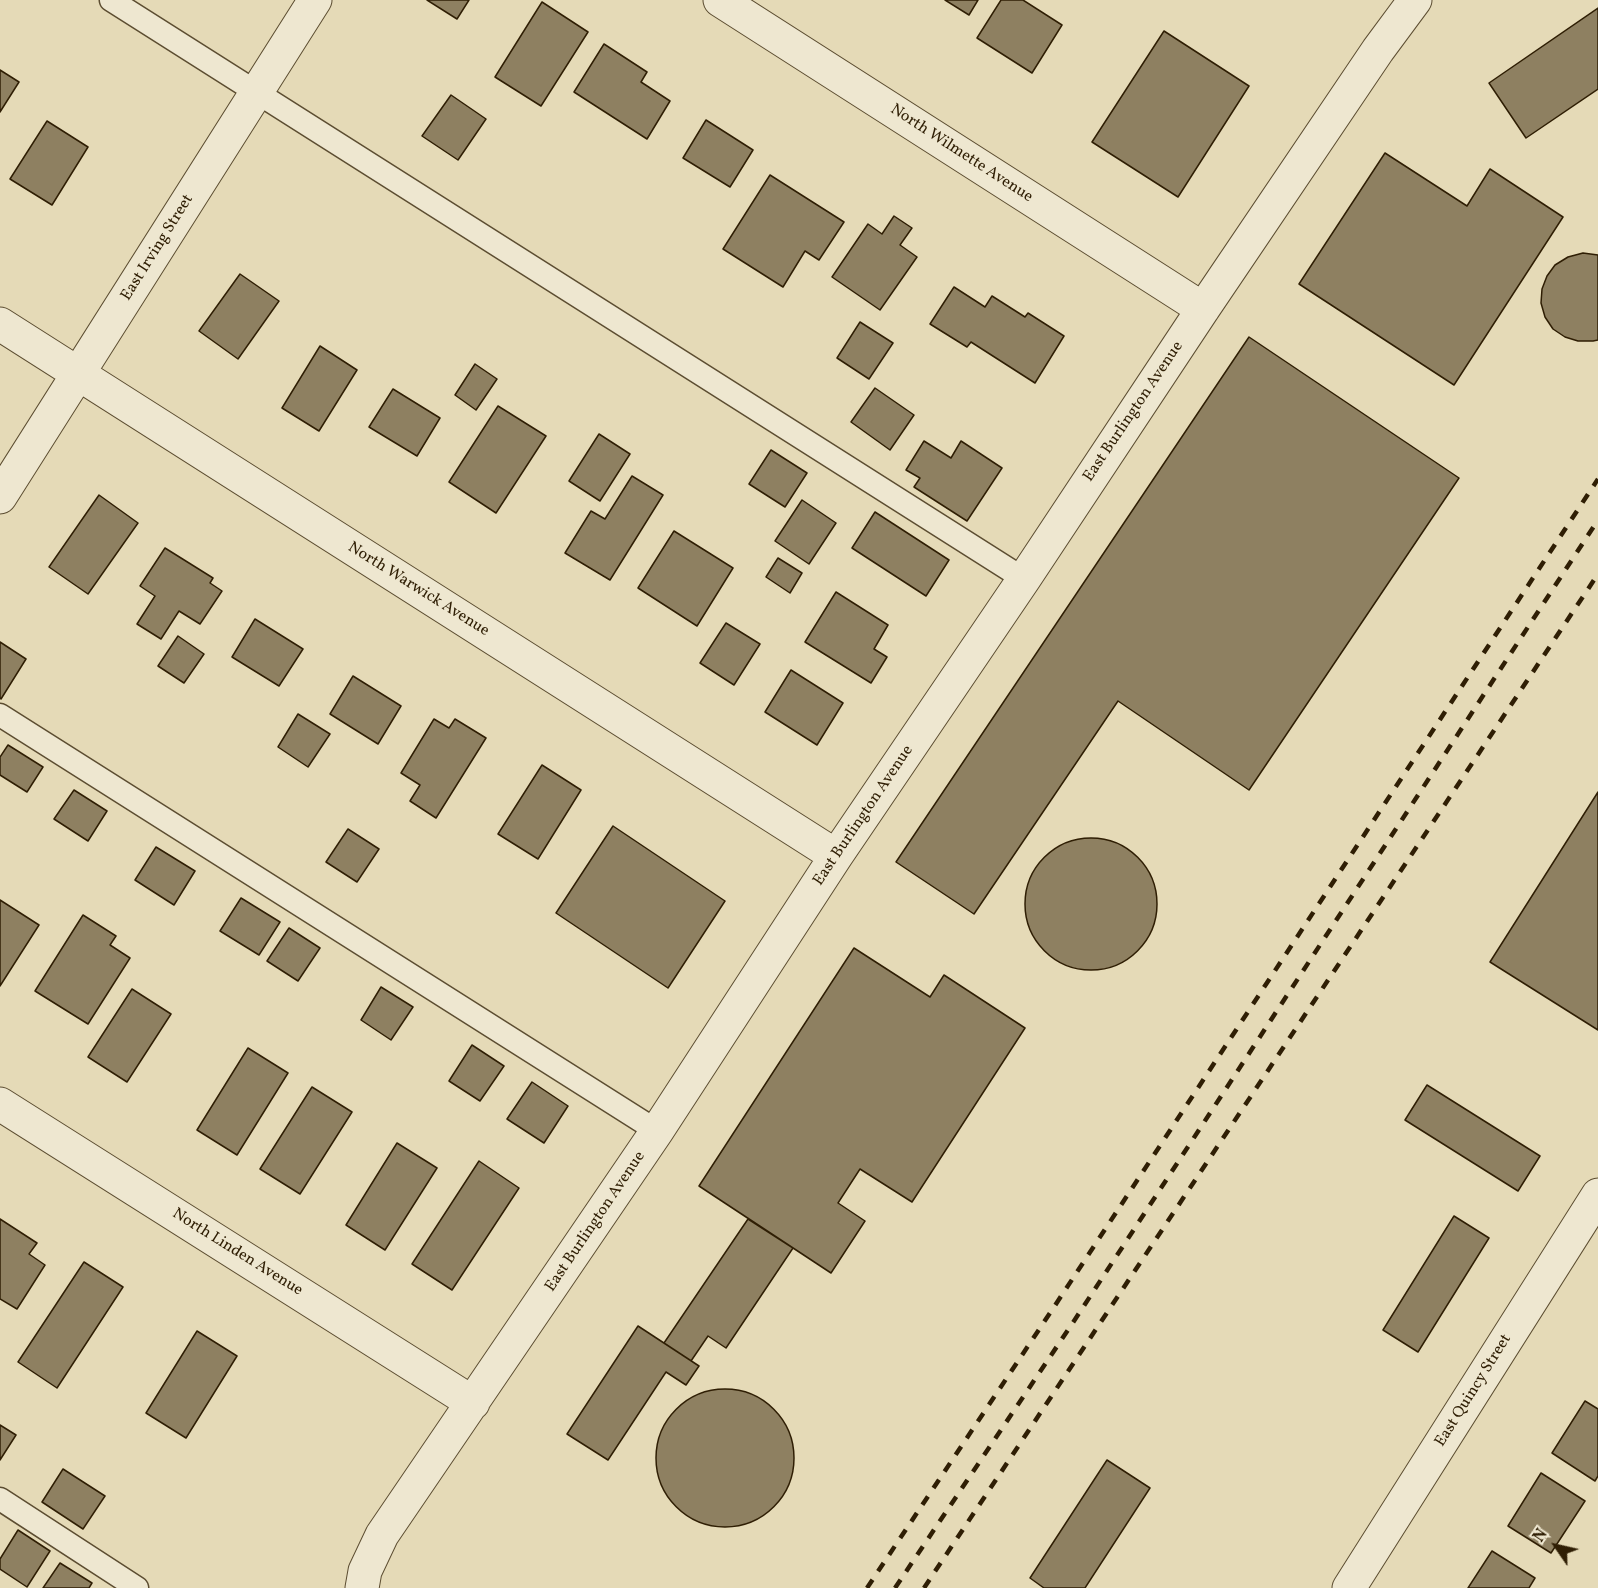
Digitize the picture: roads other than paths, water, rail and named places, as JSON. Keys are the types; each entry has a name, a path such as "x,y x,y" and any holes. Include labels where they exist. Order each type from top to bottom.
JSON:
{"street":[{"name":"East Irving Street","path":"0,497 315,0"},
{"name":"North Wilmette Avenue","path":"720,0 1203,309"},
{"name":"East Burlington Avenue","path":"362,1588 365,1571 382,1535 657,1131 836,856 1203,309 1378,50 1415,0"},
{"name":"North Warwick Avenue","path":"0,324 836,856"},
{"name":"North Linden Avenue","path":"0,1104 473,1403"},
{"name":"East Quincy Street","path":"1349,1588 1598,1195"}],"lane":[{"path":"111,0 1024,579"},
{"path":"0,715 657,1131"},
{"path":"0,1499 137,1588"}],"railway":[{"path":"867,1588 1598,479"},
{"path":"895,1588 1074,1321 1598,520"},
{"path":"924,1588 1598,574"}]}
